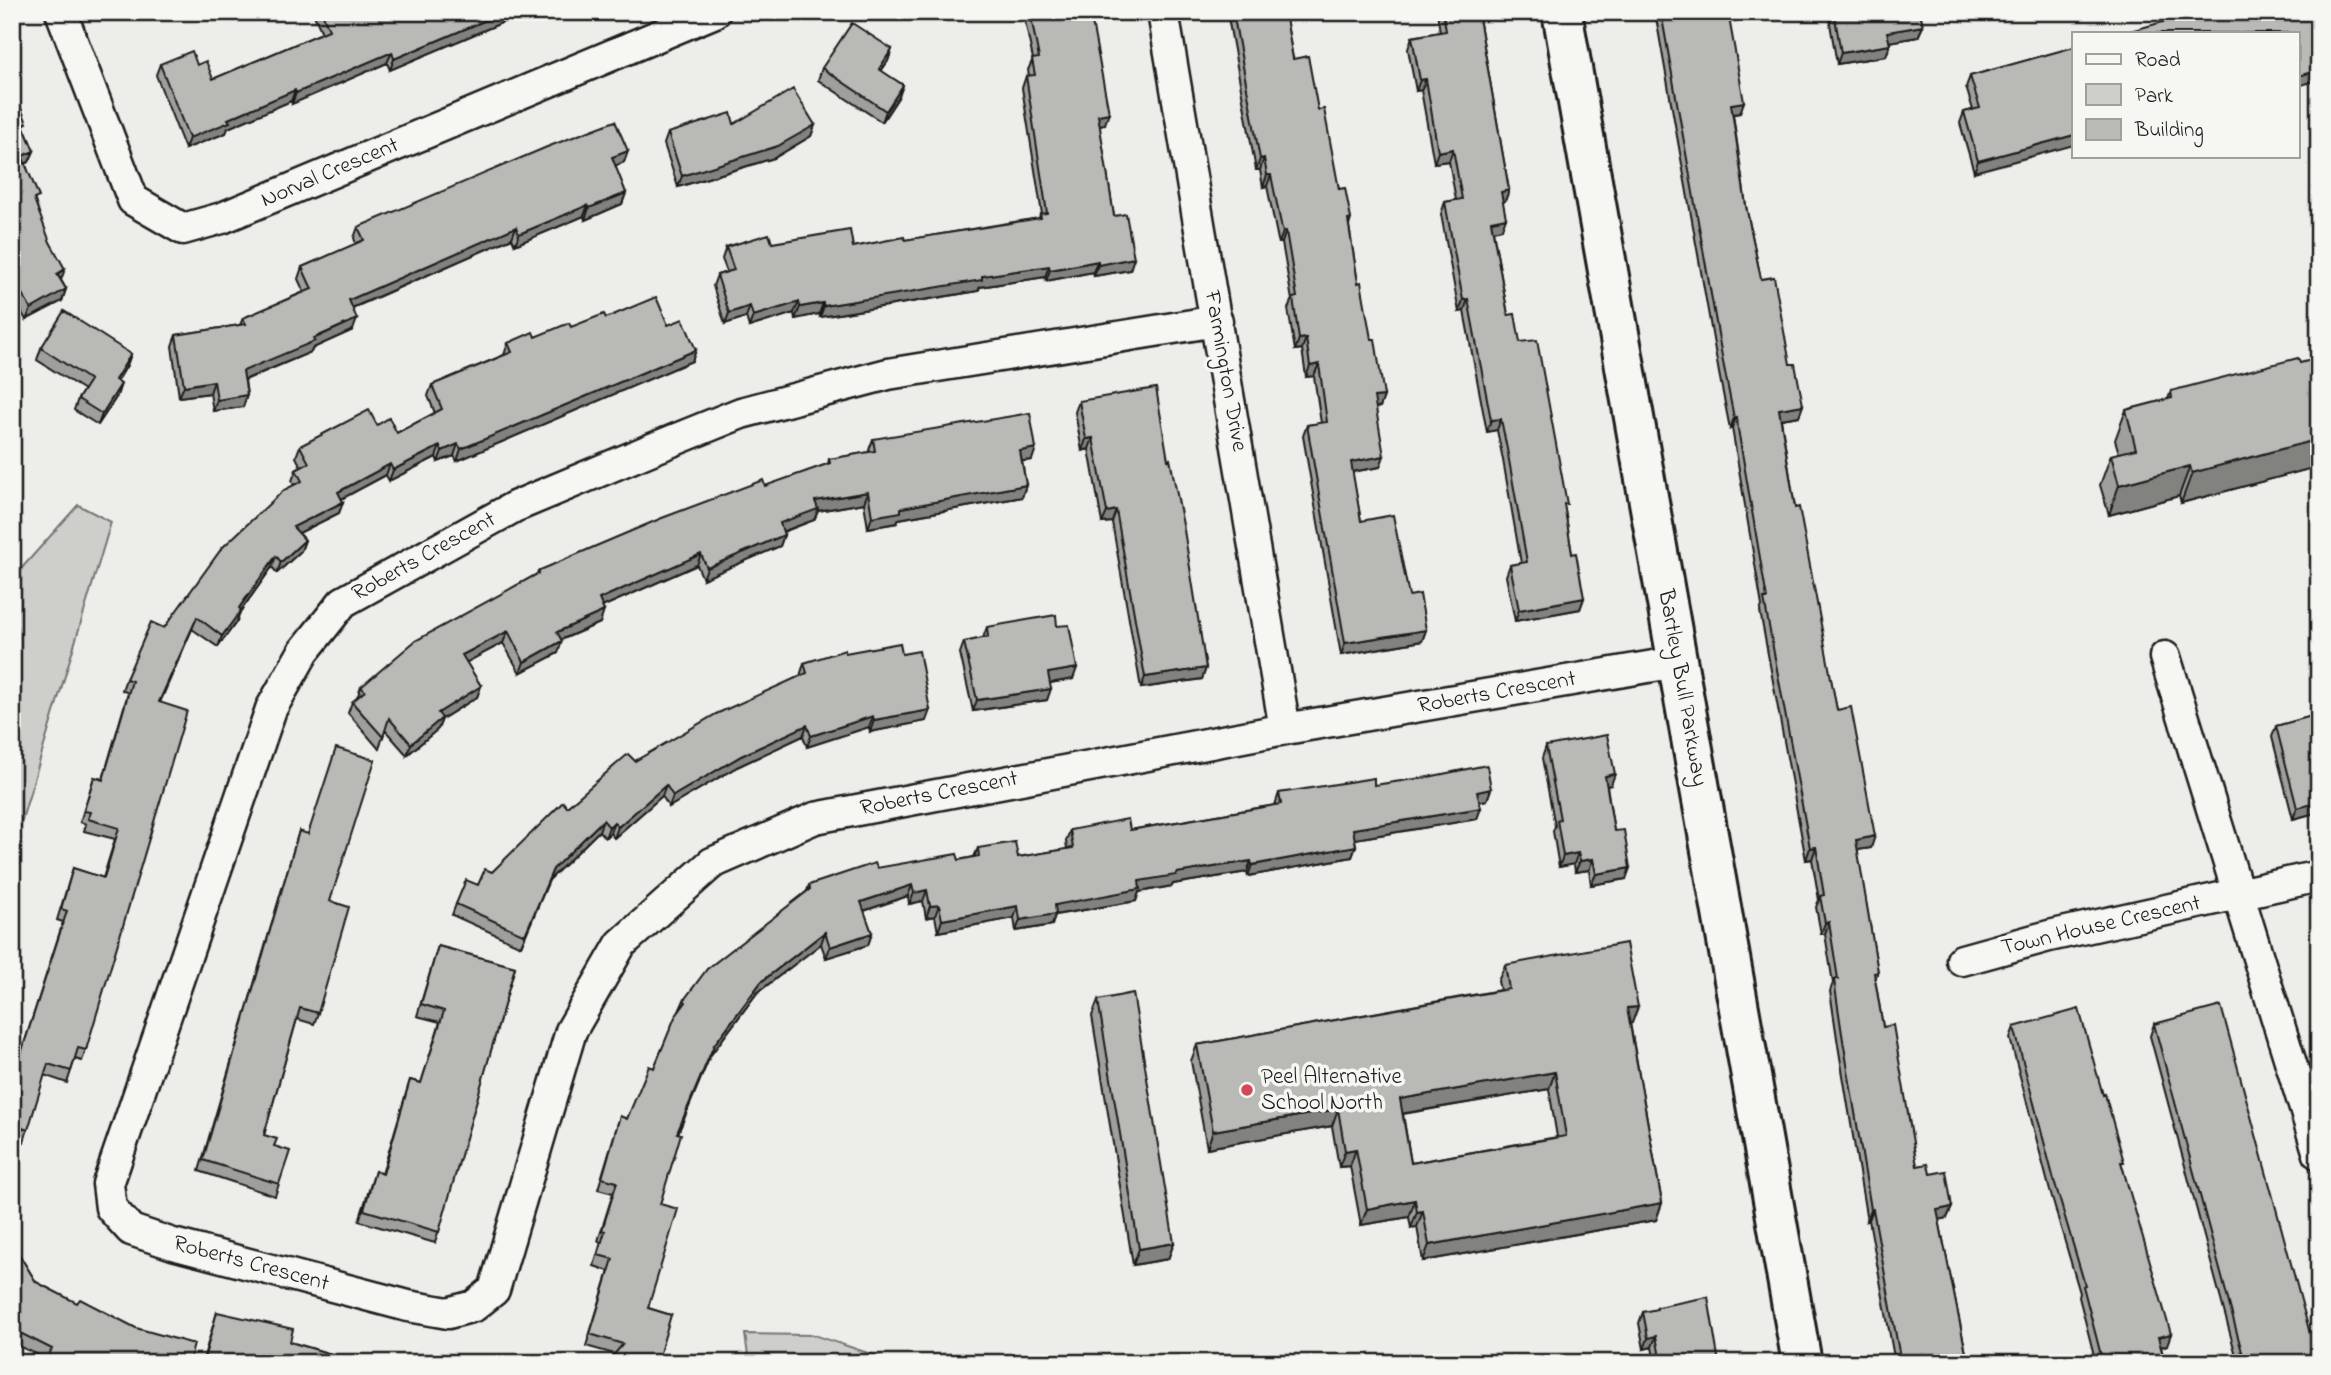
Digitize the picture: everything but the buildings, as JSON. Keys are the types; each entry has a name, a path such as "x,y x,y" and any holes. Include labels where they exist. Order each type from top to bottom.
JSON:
{"street":[{"name":"Norval Crescent","path":"61,12 133,200 183,229 222,218 715,12"},
{"name":"Farmington Drive","path":"1163,12 1285,729"},
{"name":"Bartley Bull Parkway","path":"1562,12 1802,1363"},
{"name":"Roberts Crescent","path":"1217,321 888,374 741,413 514,507 344,602 304,651 271,709 108,1184 111,1208 131,1230 173,1244 408,1306 448,1313 474,1306 494,1290 571,1031 621,944 712,863 815,818 1285,729 1677,662"},
{"path":"2165,657 2319,1154"},
{"name":"Town House Crescent","path":"1962,960 2049,936 2319,876"}],"green space":[{"path":"78,505 111,522 12,853 12,579"},
{"path":"745,1334 814,1335 898,1363 749,1363"}],"place":[{"name":"Peel Alternative School North","path":"1247,1090"}]}
